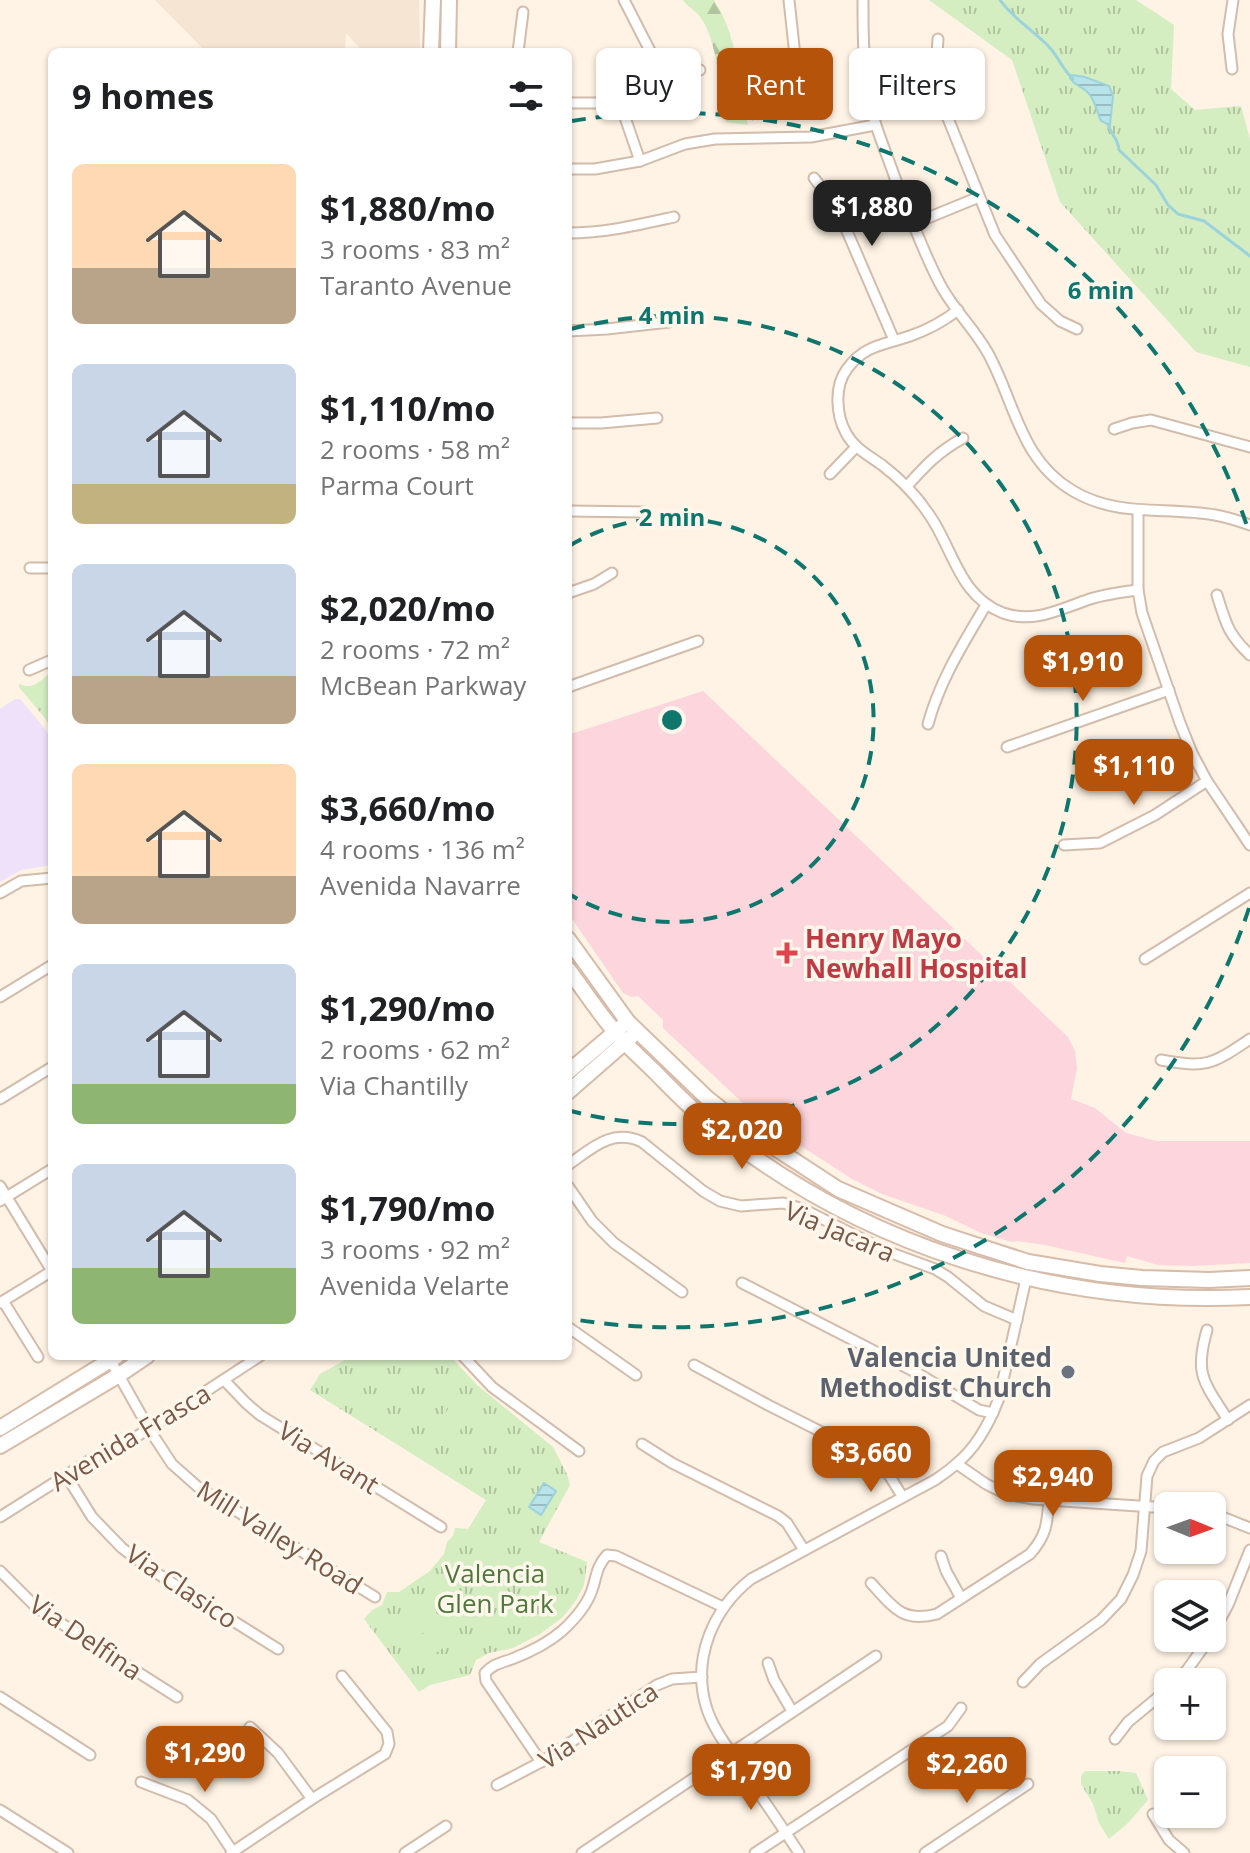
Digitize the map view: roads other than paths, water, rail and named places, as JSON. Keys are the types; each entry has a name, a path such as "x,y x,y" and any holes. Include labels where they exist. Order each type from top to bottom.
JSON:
{"main road":[{"path":"431,48 433,0"},
{"path":"448,48 449,0"},
{"path":"572,944 633,1026 707,1098 746,1129 838,1189 942,1234 1028,1262 1100,1274 1172,1279 1250,1278"},
{"path":"572,974 620,1037 702,1117 757,1159 831,1205 913,1242 1026,1279 1118,1294 1188,1298 1250,1297"},
{"path":"572,1069 633,1026"},
{"path":"572,1088 620,1037"},
{"path":"0,1428 107,1360"},
{"path":"0,1446 141,1360"}],"street":[{"path":"624,0 649,48"},
{"path":"789,0 794,48"},
{"path":"863,0 868,91 875,125 941,286 989,354 1031,450 1046,470 1070,489 1091,500 1138,511 1214,515 1250,525"},
{"path":"1232,69 1228,34 1233,0"},
{"path":"518,48 523,12"},
{"path":"938,39 936,69 943,106 995,235 1041,304 1060,321 1077,329"},
{"path":"572,103 596,103"},
{"path":"626,120 640,161"},
{"path":"572,169 595,169 640,161 705,140 811,137 875,125"},
{"path":"814,178 837,208 894,340"},
{"path":"913,224 979,197"},
{"path":"572,233 617,230 674,217"},
{"path":"958,310 931,327 875,345 859,355 845,371 838,391 839,415 845,432 856,447 907,486 929,513 966,584 986,605 1014,616 1029,618 1103,596 1138,590"},
{"path":"572,331 669,322"},
{"path":"572,423 657,418"},
{"path":"1114,429 1151,420 1250,447"},
{"path":"907,486 930,460 963,438"},
{"path":"830,474 856,447"},
{"path":"572,511 644,512"},
{"path":"1138,511 1138,590 1142,613 1192,753 1250,845"},
{"path":"30,568 48,568"},
{"path":"572,592 612,573"},
{"path":"1217,595 1226,626 1250,655"},
{"path":"928,724 935,698 952,663 986,605"},
{"path":"572,686 698,641"},
{"path":"29,670 48,662"},
{"path":"1007,747 1169,690"},
{"path":"1064,845 1100,843 1155,815 1207,781"},
{"path":"0,893 21,881 48,878"},
{"path":"1145,959 1250,893"},
{"path":"0,997 48,967"},
{"path":"1161,1060 1188,1065 1204,1064 1219,1060 1250,1039"},
{"path":"0,1099 48,1069"},
{"name":"Via Jacara","path":"572,1162 599,1143 628,1136 642,1142 720,1201 741,1206 783,1203 803,1209 886,1251 935,1269 984,1306 1017,1320"},
{"path":"3,1198 48,1171"},
{"path":"0,1186 3,1198 48,1265"},
{"path":"572,1192 592,1221 614,1243 682,1292"},
{"path":"38,1357 1,1302 48,1273"},
{"path":"799,1853 709,1715 702,1677 703,1656 711,1630 723,1607 751,1579 935,1480 957,1464 979,1438 993,1413 1004,1383 1026,1279"},
{"path":"742,1283 919,1374 979,1410 993,1413"},
{"path":"572,1330 636,1375"},
{"path":"1207,1330 1200,1354 1201,1372 1228,1420"},
{"name":"Mill Valley Road","path":"113,1360 149,1429 172,1464 198,1487 375,1597"},
{"name":"Avenida Frasca","path":"0,1517 66,1475 149,1429 254,1360"},
{"path":"467,1360 492,1387 579,1451"},
{"path":"694,1365 867,1455 886,1470 902,1496"},
{"name":"Via Avant","path":"224,1380 260,1415 441,1527"},
{"path":"1023,1682 1040,1664 1101,1620 1121,1599 1141,1551 1147,1476 1154,1461 1163,1452 1199,1438 1250,1405"},
{"path":"642,1444 672,1463 778,1516 787,1523 804,1550"},
{"path":"957,1464 1006,1494 1049,1501 1154,1507"},
{"name":"Via Clasico","path":"66,1475 92,1517 122,1548 150,1569 278,1649"},
{"path":"871,1583 894,1607 907,1615 921,1618 937,1614 1030,1554 1042,1540 1049,1501"},
{"path":"1226,1519 1250,1528"},
{"path":"1226,1609 1250,1550"},
{"path":"541,1762 486,1681 485,1673 493,1665 541,1646 560,1633 577,1615 591,1593 599,1564 607,1555 616,1556 723,1607"},
{"path":"941,1556 961,1598"},
{"name":"Via Delfina","path":"0,1571 37,1608 177,1697"},
{"path":"582,1853 876,1656"},
{"path":"768,1663 792,1711"},
{"path":"141,1782 188,1800 211,1819 232,1852 385,1754 389,1744 387,1732 342,1676"},
{"name":"Via Nautica","path":"497,1785 541,1762 657,1685 672,1679 702,1677"},
{"path":"0,1697 90,1755"},
{"path":"1115,1739 1128,1722 1154,1701"},
{"path":"755,1853 948,1726 961,1708"},
{"path":"250,1727 278,1753 312,1799"},
{"path":"925,1853 1028,1784"},
{"path":"0,1810 68,1853"},
{"path":"1153,1814 1169,1840 1184,1853"},
{"path":"405,1853 446,1826"}],"water":[{"path":"1072,75 1109,86 1113,96 1110,125 1101,121 1091,96 1072,81"},
{"path":"544,1483 556,1491 541,1515 529,1507"}],"waterway":[{"path":"1000,0 1050,48 1073,79"},
{"path":"1108,124 1119,150 1156,185 1168,205 1178,214 1204,221 1250,256"}],"place":[{"name":"Henry Mayo Newhall Hospital","path":"787,953"},
{"name":"Valencia United Methodist Church","path":"1068,1372"}],"park label":[{"name":"Valencia Glen Park","path":"495,1588"}]}
